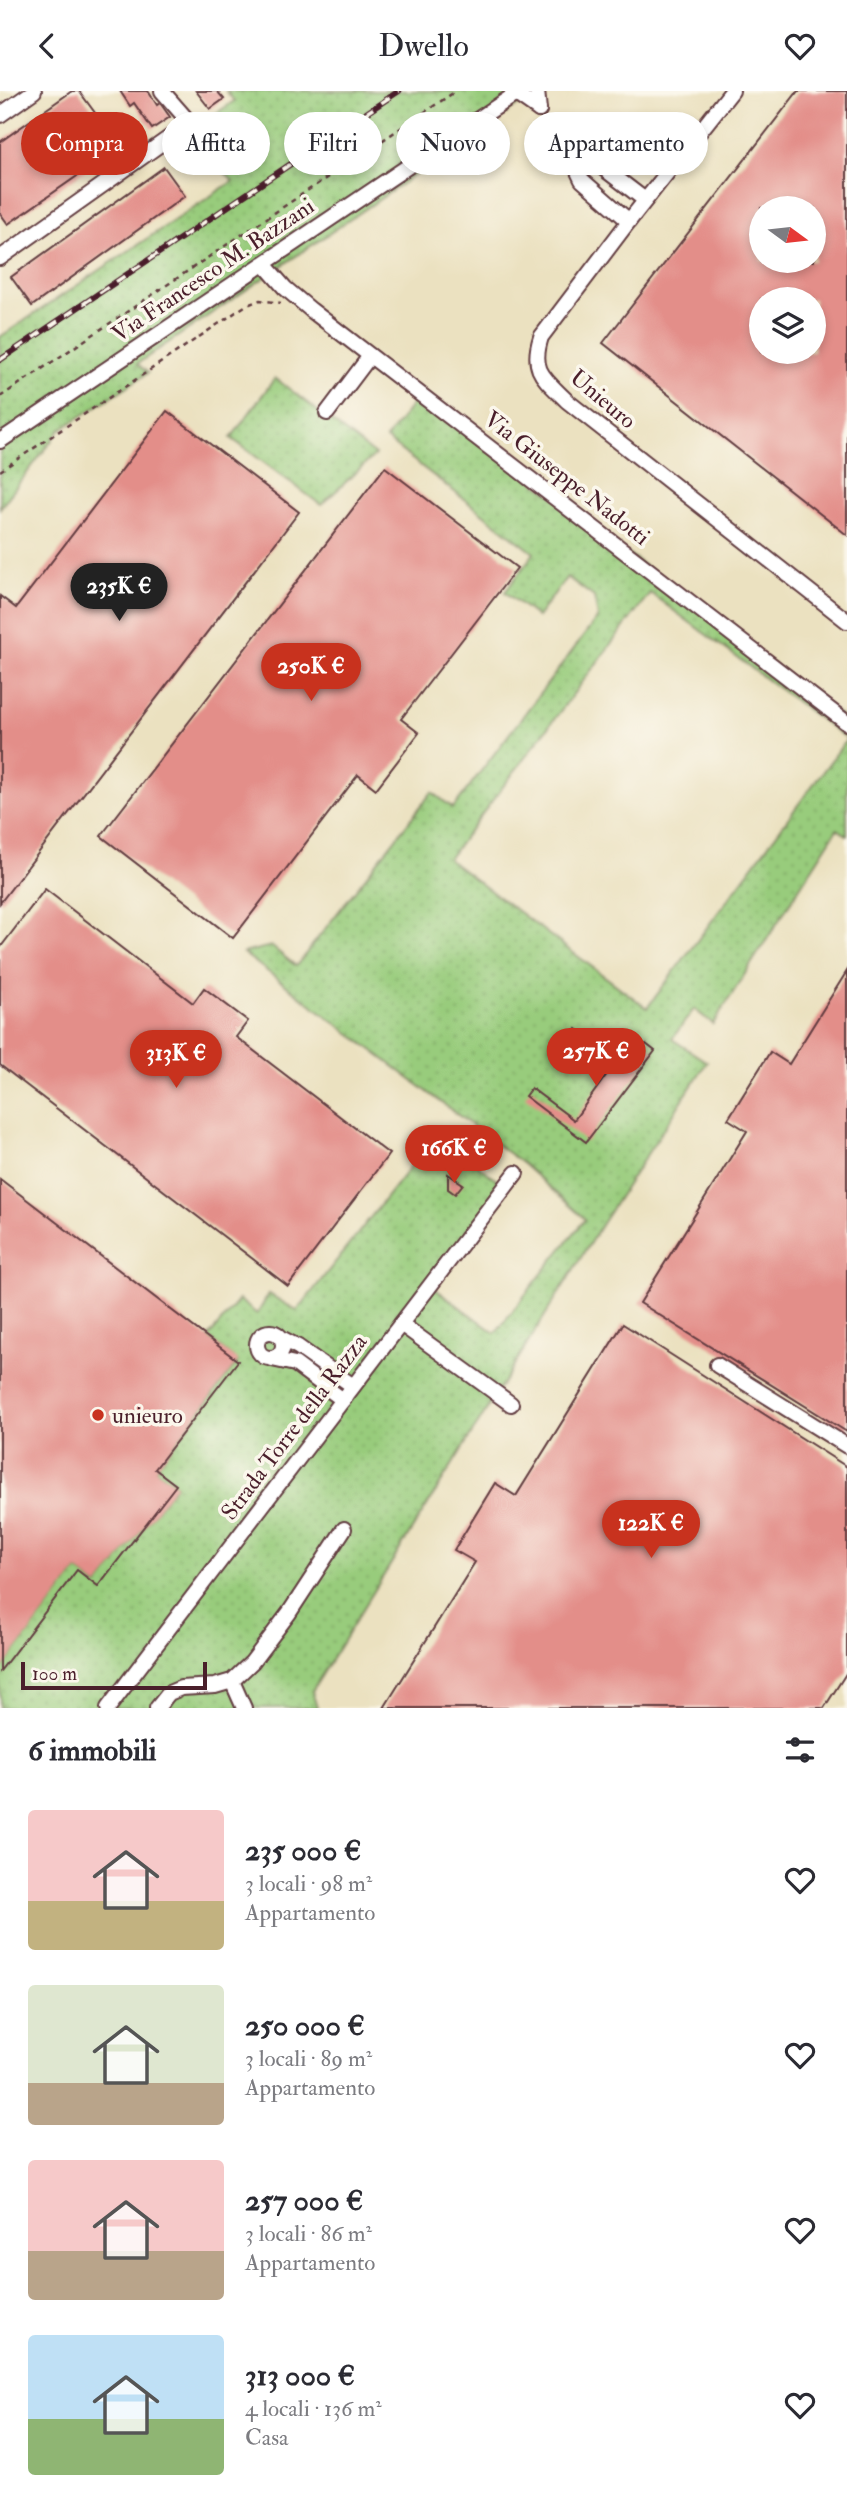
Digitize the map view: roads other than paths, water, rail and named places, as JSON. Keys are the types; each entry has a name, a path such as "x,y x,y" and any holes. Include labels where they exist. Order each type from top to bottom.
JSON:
{"street":[{"path":"0,115 34,91"},
{"path":"0,258 190,123 162,91"},
{"path":"518,92 539,110 537,91"},
{"name":"Unieuro","path":"732,91 541,337 535,357 542,376 567,401 847,621"},
{"name":"Via Francesco M. Bazzani","path":"0,440 518,92"},
{"path":"629,221 582,180 572,159 598,164 607,169 645,200"},
{"name":"Via Giuseppe Nadotti","path":"264,264 285,288 370,356 847,723"},
{"path":"327,413 370,356"},
{"name":"Strada Torre della Razza","path":"108,1708 516,1174"},
{"path":"401,1324 511,1404"},
{"path":"343,1400 295,1364 260,1354 257,1341 262,1334 270,1332 298,1347 353,1386"},
{"path":"272,1359 282,1350 281,1338"},
{"path":"717,1365 847,1446"},
{"path":"157,1708 169,1693 181,1688 215,1686 232,1681 253,1662 344,1529"},
{"path":"232,1681 244,1708"}],"railway":[{"path":"0,360 399,91"}],"place":[{"name":"unieuro","path":"98,1415"}]}
